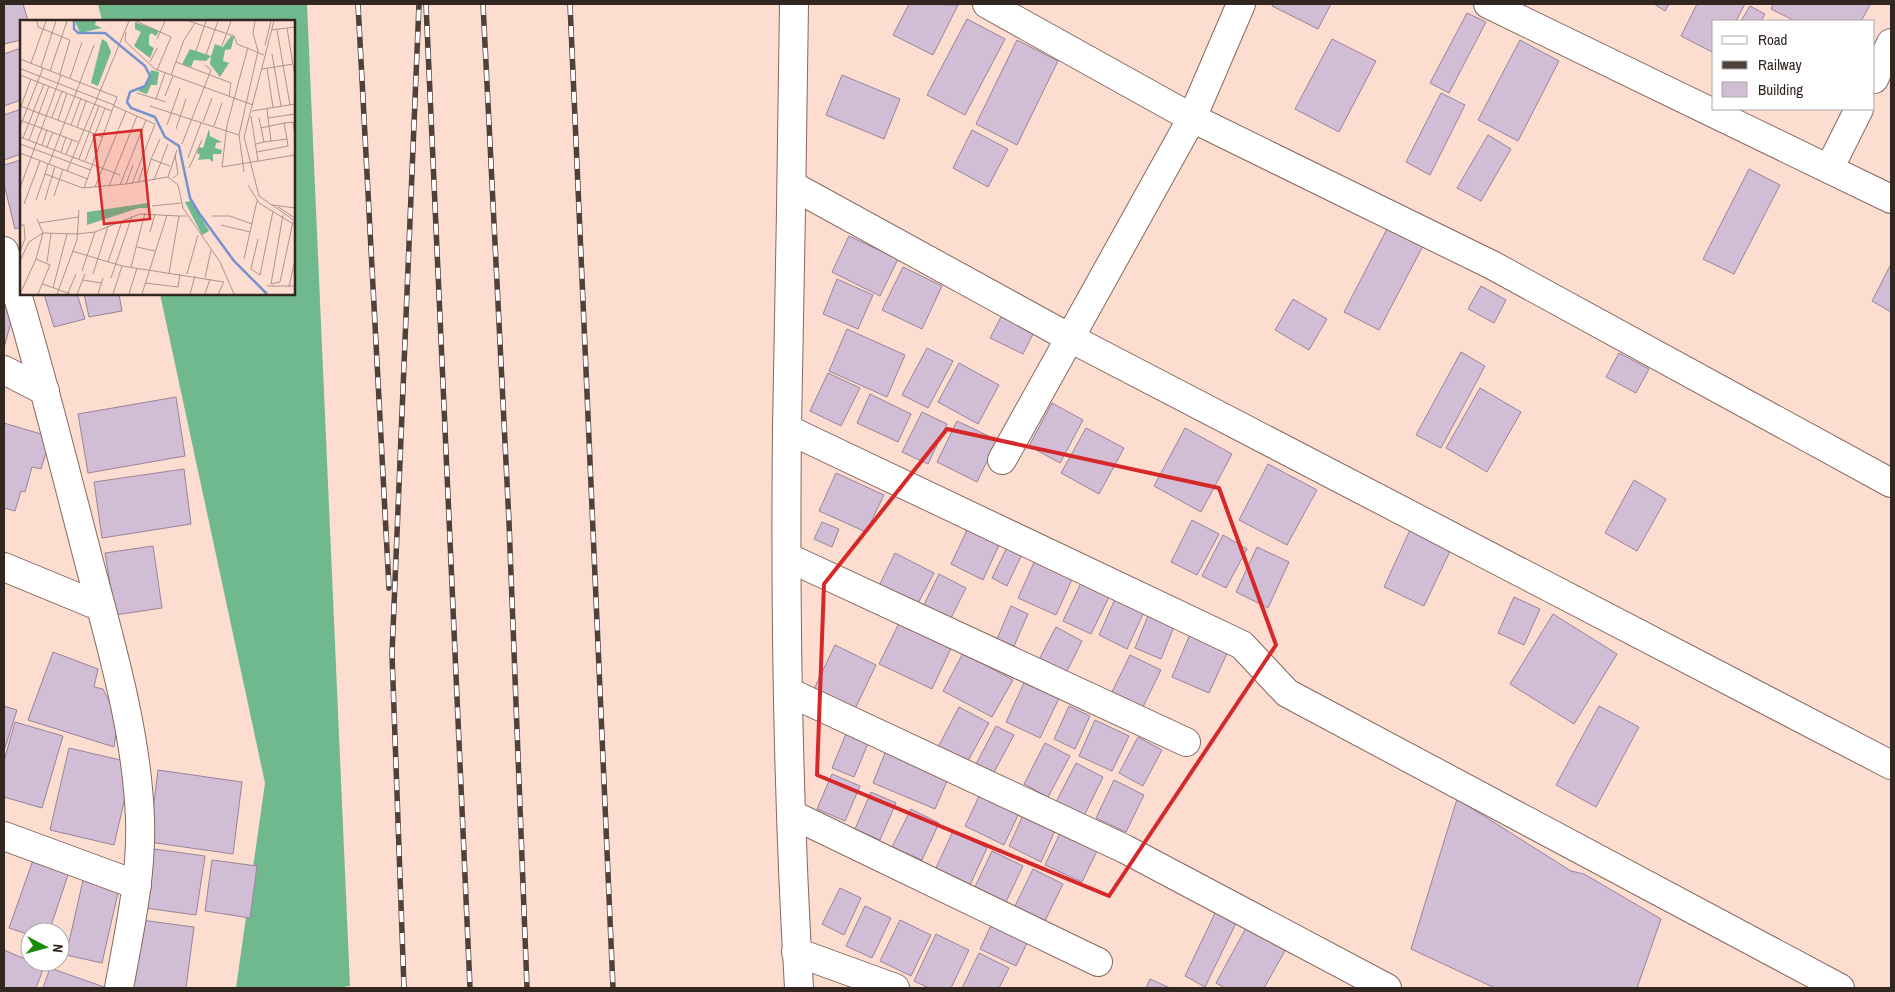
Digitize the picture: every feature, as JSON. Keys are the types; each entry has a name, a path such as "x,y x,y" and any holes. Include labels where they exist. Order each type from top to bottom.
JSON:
{"street":[{"path":"794,4 793,186 787,430 787,557 792,814 798,988"},
{"path":"987,4 1192,118 1492,265 1891,483"},
{"path":"1002,460 1192,118 1241,4"},
{"path":"1488,4 1891,199"},
{"path":"1875,77 1891,43"},
{"path":"1829,168 1858,110"},
{"path":"793,186 1070,338 1891,765"},
{"path":"4,250 45,391 101,607 133,744 138,782 140,821 137,885 119,988"},
{"path":"4,370 45,391"},
{"path":"787,430 1242,645 1287,694 1840,988"},
{"path":"787,557 1186,742"},
{"path":"4,567 101,607"},
{"path":"789,692 1124,848 1387,988"},
{"path":"792,814 1098,962"},
{"path":"4,836 137,885"},
{"path":"796,952 895,988"}],"highlighted area":[{"path":"947,429 1219,488 1276,645 1109,896 817,775 824,584"}],"green space":[{"path":"98,4 307,4 350,986 333,988 236,988 265,783 160,295 295,295 295,20 102,20"}],"building":[{"path":"4,4 23,4 28,20 20,20 20,40 4,44"},
{"path":"909,4 958,5 933,55 893,35"},
{"path":"1273,4 1331,4 1318,29 1272,6"},
{"path":"1654,4 1669,4 1665,11"},
{"path":"1697,4 1745,4 1737,20 1712,20 1712,52 1681,36"},
{"path":"1773,4 1870,5 1862,20 1793,20 1771,9"},
{"path":"1750,6 1765,14 1762,20 1742,20"},
{"path":"1467,13 1486,22 1449,93 1430,83"},
{"path":"967,19 1005,39 965,115 927,95"},
{"path":"1332,39 1376,61 1339,132 1295,109"},
{"path":"1017,40 1058,61 1017,145 976,124"},
{"path":"1520,40 1559,61 1518,141 1478,120"},
{"path":"20,48 20,100 4,106 4,54"},
{"path":"842,75 900,99 884,139 826,115"},
{"path":"1441,93 1465,105 1430,175 1406,162"},
{"path":"20,109 20,154 4,160 4,115"},
{"path":"972,130 1008,149 988,187 953,168"},
{"path":"1488,135 1511,149 1481,201 1457,188"},
{"path":"20,160 20,227 15,229 4,184 4,165"},
{"path":"1749,169 1780,185 1734,274 1703,259"},
{"path":"1388,227 1423,246 1379,330 1344,312"},
{"path":"849,236 898,259 880,296 832,272"},
{"path":"1891,264 1891,312 1872,301"},
{"path":"903,267 942,286 922,329 882,310"},
{"path":"837,279 873,295 858,329 823,314"},
{"path":"1481,286 1506,300 1494,323 1468,309"},
{"path":"4,294 18,296 4,348"},
{"path":"44,295 77,295 85,319 54,327"},
{"path":"84,295 119,295 122,311 89,317"},
{"path":"1293,299 1327,319 1309,350 1275,330"},
{"path":"1002,315 1034,332 1023,354 990,338"},
{"path":"847,329 905,355 887,397 829,371"},
{"path":"927,348 953,361 928,408 902,395"},
{"path":"1461,352 1485,366 1441,448 1416,435"},
{"path":"1619,353 1649,369 1636,393 1606,377"},
{"path":"959,363 999,385 978,424 938,402"},
{"path":"828,373 860,388 841,426 810,411"},
{"path":"1480,388 1521,412 1487,472 1446,448"},
{"path":"870,394 911,414 898,442 857,423"},
{"path":"176,397 185,456 88,473 78,414"},
{"path":"1052,403 1083,420 1060,463 1029,446"},
{"path":"922,412 947,424 928,464 902,452"},
{"path":"957,421 997,440 977,482 937,462"},
{"path":"4,423 51,437 41,469 32,467 25,492 21,491 15,511 4,508"},
{"path":"1086,428 1124,448 1099,494 1061,473"},
{"path":"1185,428 1232,454 1201,512 1154,486"},
{"path":"1268,464 1317,490 1287,545 1239,520"},
{"path":"184,469 191,524 102,538 94,482"},
{"path":"836,473 884,495 866,532 819,511"},
{"path":"1634,480 1666,499 1637,551 1605,533"},
{"path":"1192,520 1219,534 1197,575 1171,562"},
{"path":"822,522 839,529 832,547 814,539"},
{"path":"968,528 1000,543 983,580 951,564"},
{"path":"1410,530 1451,549 1424,606 1384,587"},
{"path":"1223,535 1247,549 1226,588 1202,576"},
{"path":"1008,545 1023,552 1007,586 992,578"},
{"path":"153,546 162,608 115,615 105,553"},
{"path":"1257,547 1289,562 1268,608 1236,592"},
{"path":"895,553 934,573 915,609 877,590"},
{"path":"1036,558 1074,575 1056,615 1018,598"},
{"path":"939,574 966,588 946,628 919,615"},
{"path":"1081,583 1109,597 1091,634 1063,621"},
{"path":"1514,597 1540,609 1524,645 1498,633"},
{"path":"1115,599 1144,612 1127,649 1099,635"},
{"path":"1011,606 1028,614 1011,653 994,646"},
{"path":"1149,613 1175,624 1161,659 1135,648"},
{"path":"1553,614 1617,654 1574,724 1510,684"},
{"path":"902,617 954,642 932,689 879,664"},
{"path":"1056,627 1082,641 1063,679 1036,665"},
{"path":"1191,632 1229,649 1209,693 1172,677"},
{"path":"835,645 876,665 854,711 813,691"},
{"path":"53,652 98,669 94,687 103,689 118,719 114,747 28,720"},
{"path":"963,653 1013,680 992,717 943,691"},
{"path":"1130,655 1161,670 1143,707 1112,692"},
{"path":"1028,674 1063,690 1040,738 1006,722"},
{"path":"4,706 17,710 4,751"},
{"path":"1069,706 1090,716 1075,749 1054,739"},
{"path":"1599,706 1639,727 1596,807 1556,785"},
{"path":"959,707 989,723 965,766 936,751"},
{"path":"1095,720 1129,736 1112,771 1079,756"},
{"path":"15,722 63,736 42,808 4,797 4,761"},
{"path":"996,726 1014,735 992,776 975,766"},
{"path":"848,729 870,739 854,777 832,768"},
{"path":"1138,737 1162,750 1143,786 1119,773"},
{"path":"1045,743 1070,756 1048,797 1024,784"},
{"path":"69,748 133,763 114,845 50,830"},
{"path":"887,748 950,774 935,809 873,783"},
{"path":"1076,763 1103,777 1083,818 1055,804"},
{"path":"158,770 242,782 233,854 149,842"},
{"path":"832,774 860,786 845,821 817,809"},
{"path":"1114,780 1144,795 1126,832 1096,818"},
{"path":"871,792 896,803 880,840 855,829"},
{"path":"981,792 1020,811 1004,845 965,826"},
{"path":"1457,799 1571,871 1584,874 1661,919 1637,988 1495,988 1411,949"},
{"path":"911,809 939,823 922,860 892,847"},
{"path":"1025,811 1057,826 1041,862 1009,846"},
{"path":"1062,829 1099,847 1082,882 1045,865"},
{"path":"953,831 987,848 969,887 935,870"},
{"path":"154,849 205,856 196,915 145,908"},
{"path":"992,851 1023,866 1005,904 974,889"},
{"path":"33,860 69,872 52,922 20,922 20,932 9,928"},
{"path":"212,860 257,866 250,918 205,911"},
{"path":"1033,869 1063,884 1044,923 1014,908"},
{"path":"84,876 120,884 102,963 70,956 70,937"},
{"path":"840,888 861,898 844,935 822,924"},
{"path":"865,906 891,918 872,958 846,946"},
{"path":"1217,909 1238,919 1205,987 1185,976"},
{"path":"141,920 194,927 186,988 133,988"},
{"path":"900,920 931,935 911,976 880,961"},
{"path":"993,921 1029,939 1016,966 980,949"},
{"path":"1247,926 1286,949 1264,988 1225,988 1216,983"},
{"path":"936,934 969,950 951,988 929,988 914,981"},
{"path":"4,950 20,957 20,972 42,972 36,988 4,988"},
{"path":"979,953 1009,968 999,988 962,988"},
{"path":"49,972 61,972 107,988 43,988"},
{"path":"1150,979 1170,988 1146,988"}],"railway":[{"path":"358,4 389,588"},
{"path":"404,988 392,654 419,4"},
{"path":"426,4 470,988"},
{"path":"483,4 509,522 527,988"},
{"path":"570,4 613,988"}]}
